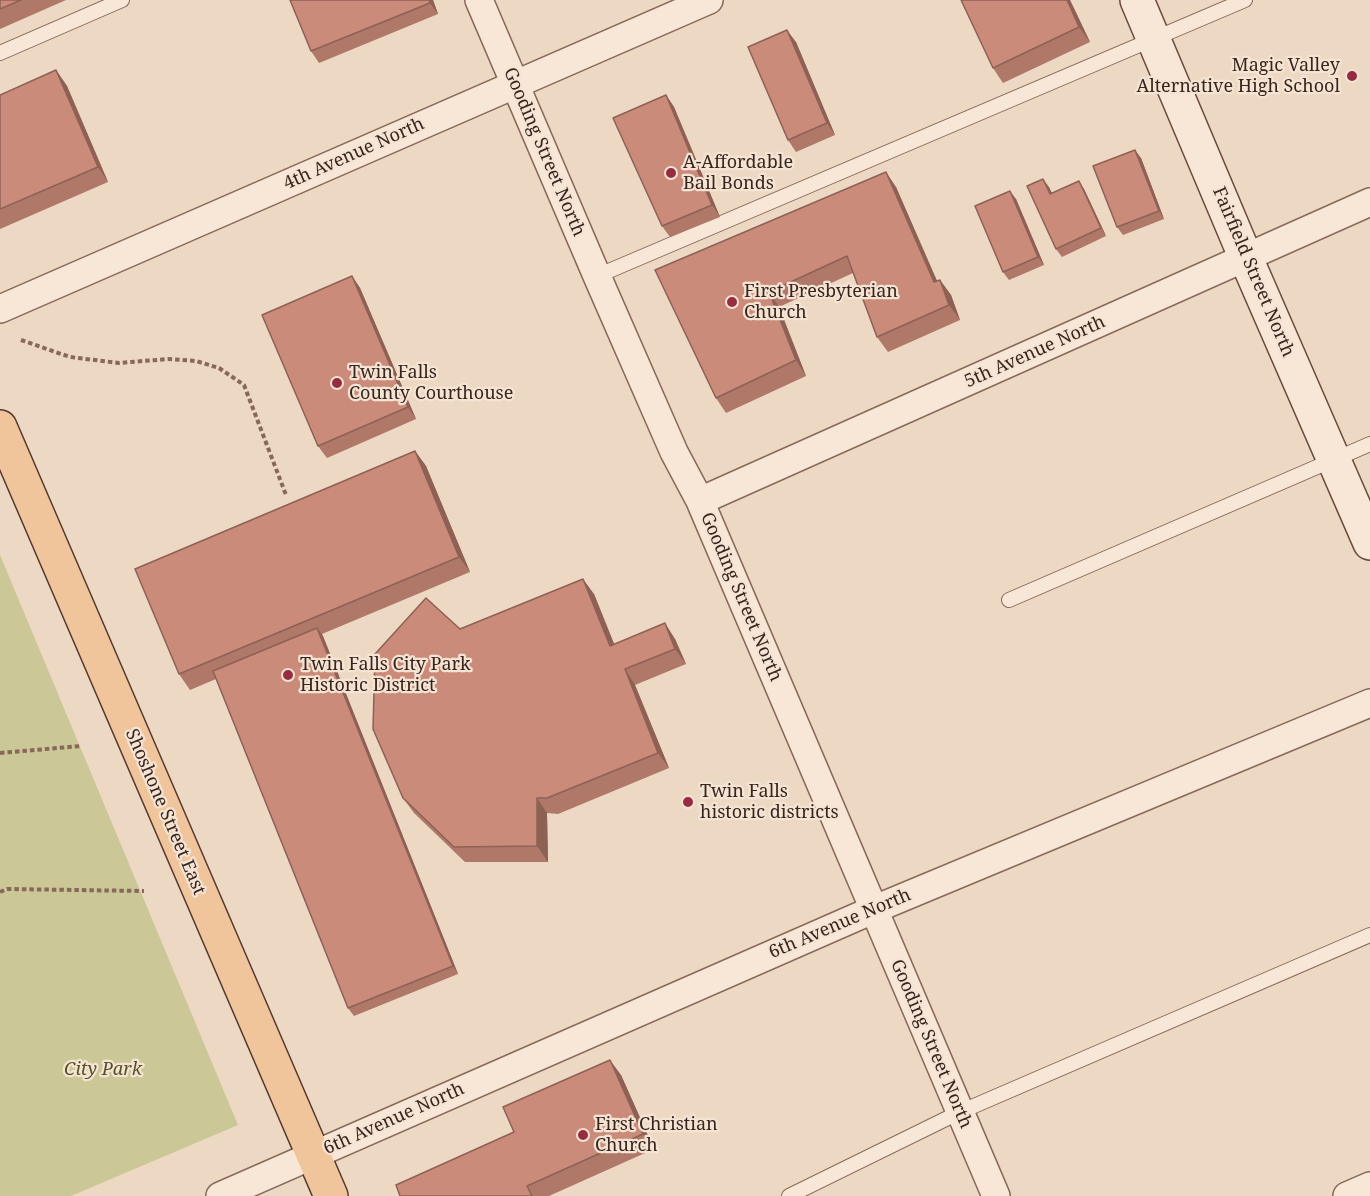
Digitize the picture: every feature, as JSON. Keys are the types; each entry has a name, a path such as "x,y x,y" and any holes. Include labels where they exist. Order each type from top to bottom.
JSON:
{"main road":[{"name":"Shoshone Street East","path":"0,427 331,1196"}],"street":[{"name":"Gooding Street North","path":"479,0 674,452 700,501 996,1196"},
{"name":"4th Avenue North","path":"0,309 709,0"},
{"name":"Fairfield Street North","path":"1137,0 1370,543"},
{"name":"5th Avenue North","path":"700,501 1370,202"},
{"name":"6th Avenue North","path":"220,1196 875,909 1370,703"},
{"path":"1347,1196 1370,1186"}],"lane":[{"path":"0,53 122,0"},
{"path":"597,276 1245,0"},
{"path":"1009,600 1370,444"},
{"path":"789,1196 960,1112 1370,935"}],"path":[{"path":"21,340 70,357 119,363 168,359 196,361 219,368 244,385 286,495"},
{"path":"0,753 81,746"},
{"path":"0,892 7,889 144,891"}],"green space":[{"name":"City Park","path":"0,555 238,1125 71,1196 0,1196"}],"building":[{"path":"0,0 21,0 0,9"},
{"path":"290,0 429,0 430,3 311,51"},
{"path":"961,0 1067,0 1079,27 993,68"},
{"path":"787,30 827,123 788,140 748,47"},
{"path":"56,70 98,167 0,209 0,95"},
{"name":"A-Affordable Bail Bonds","path":"666,95 712,205 662,226 613,118"},
{"path":"1135,150 1159,211 1117,227 1093,166"},
{"name":"First Presbyterian Church","path":"886,172 934,282 940,280 949,305 877,337 847,256 769,292 796,360 716,398 655,270"},
{"path":"1043,179 1050,194 1079,181 1101,228 1056,249 1027,186"},
{"path":"1010,191 1038,257 1003,272 975,206"},
{"path":"352,276 408,407 318,446 262,315"},
{"path":"415,451 459,557 179,674 135,569"},
{"path":"583,579 610,646 665,623 675,649 625,669 658,753 547,798 537,798 537,846 454,847 403,798 373,729 375,654 426,598 460,629"},
{"path":"317,628 453,966 348,1008 213,671"},
{"name":"First Christian Church","path":"610,1060 643,1134 527,1186 532,1196 400,1196 396,1185 514,1132 503,1107"}],"place":[{"name":"Magic Valley Alternative High School","path":"1352,76"},
{"name":"A-Affordable Bail Bonds","path":"671,173"},
{"name":"First Presbyterian Church","path":"732,302"},
{"name":"Twin Falls County Courthouse","path":"337,383"},
{"name":"Twin Falls City Park Historic District","path":"288,675"},
{"name":"Twin Falls historic districts","path":"688,802"},
{"name":"First Christian Church","path":"583,1135"}]}
